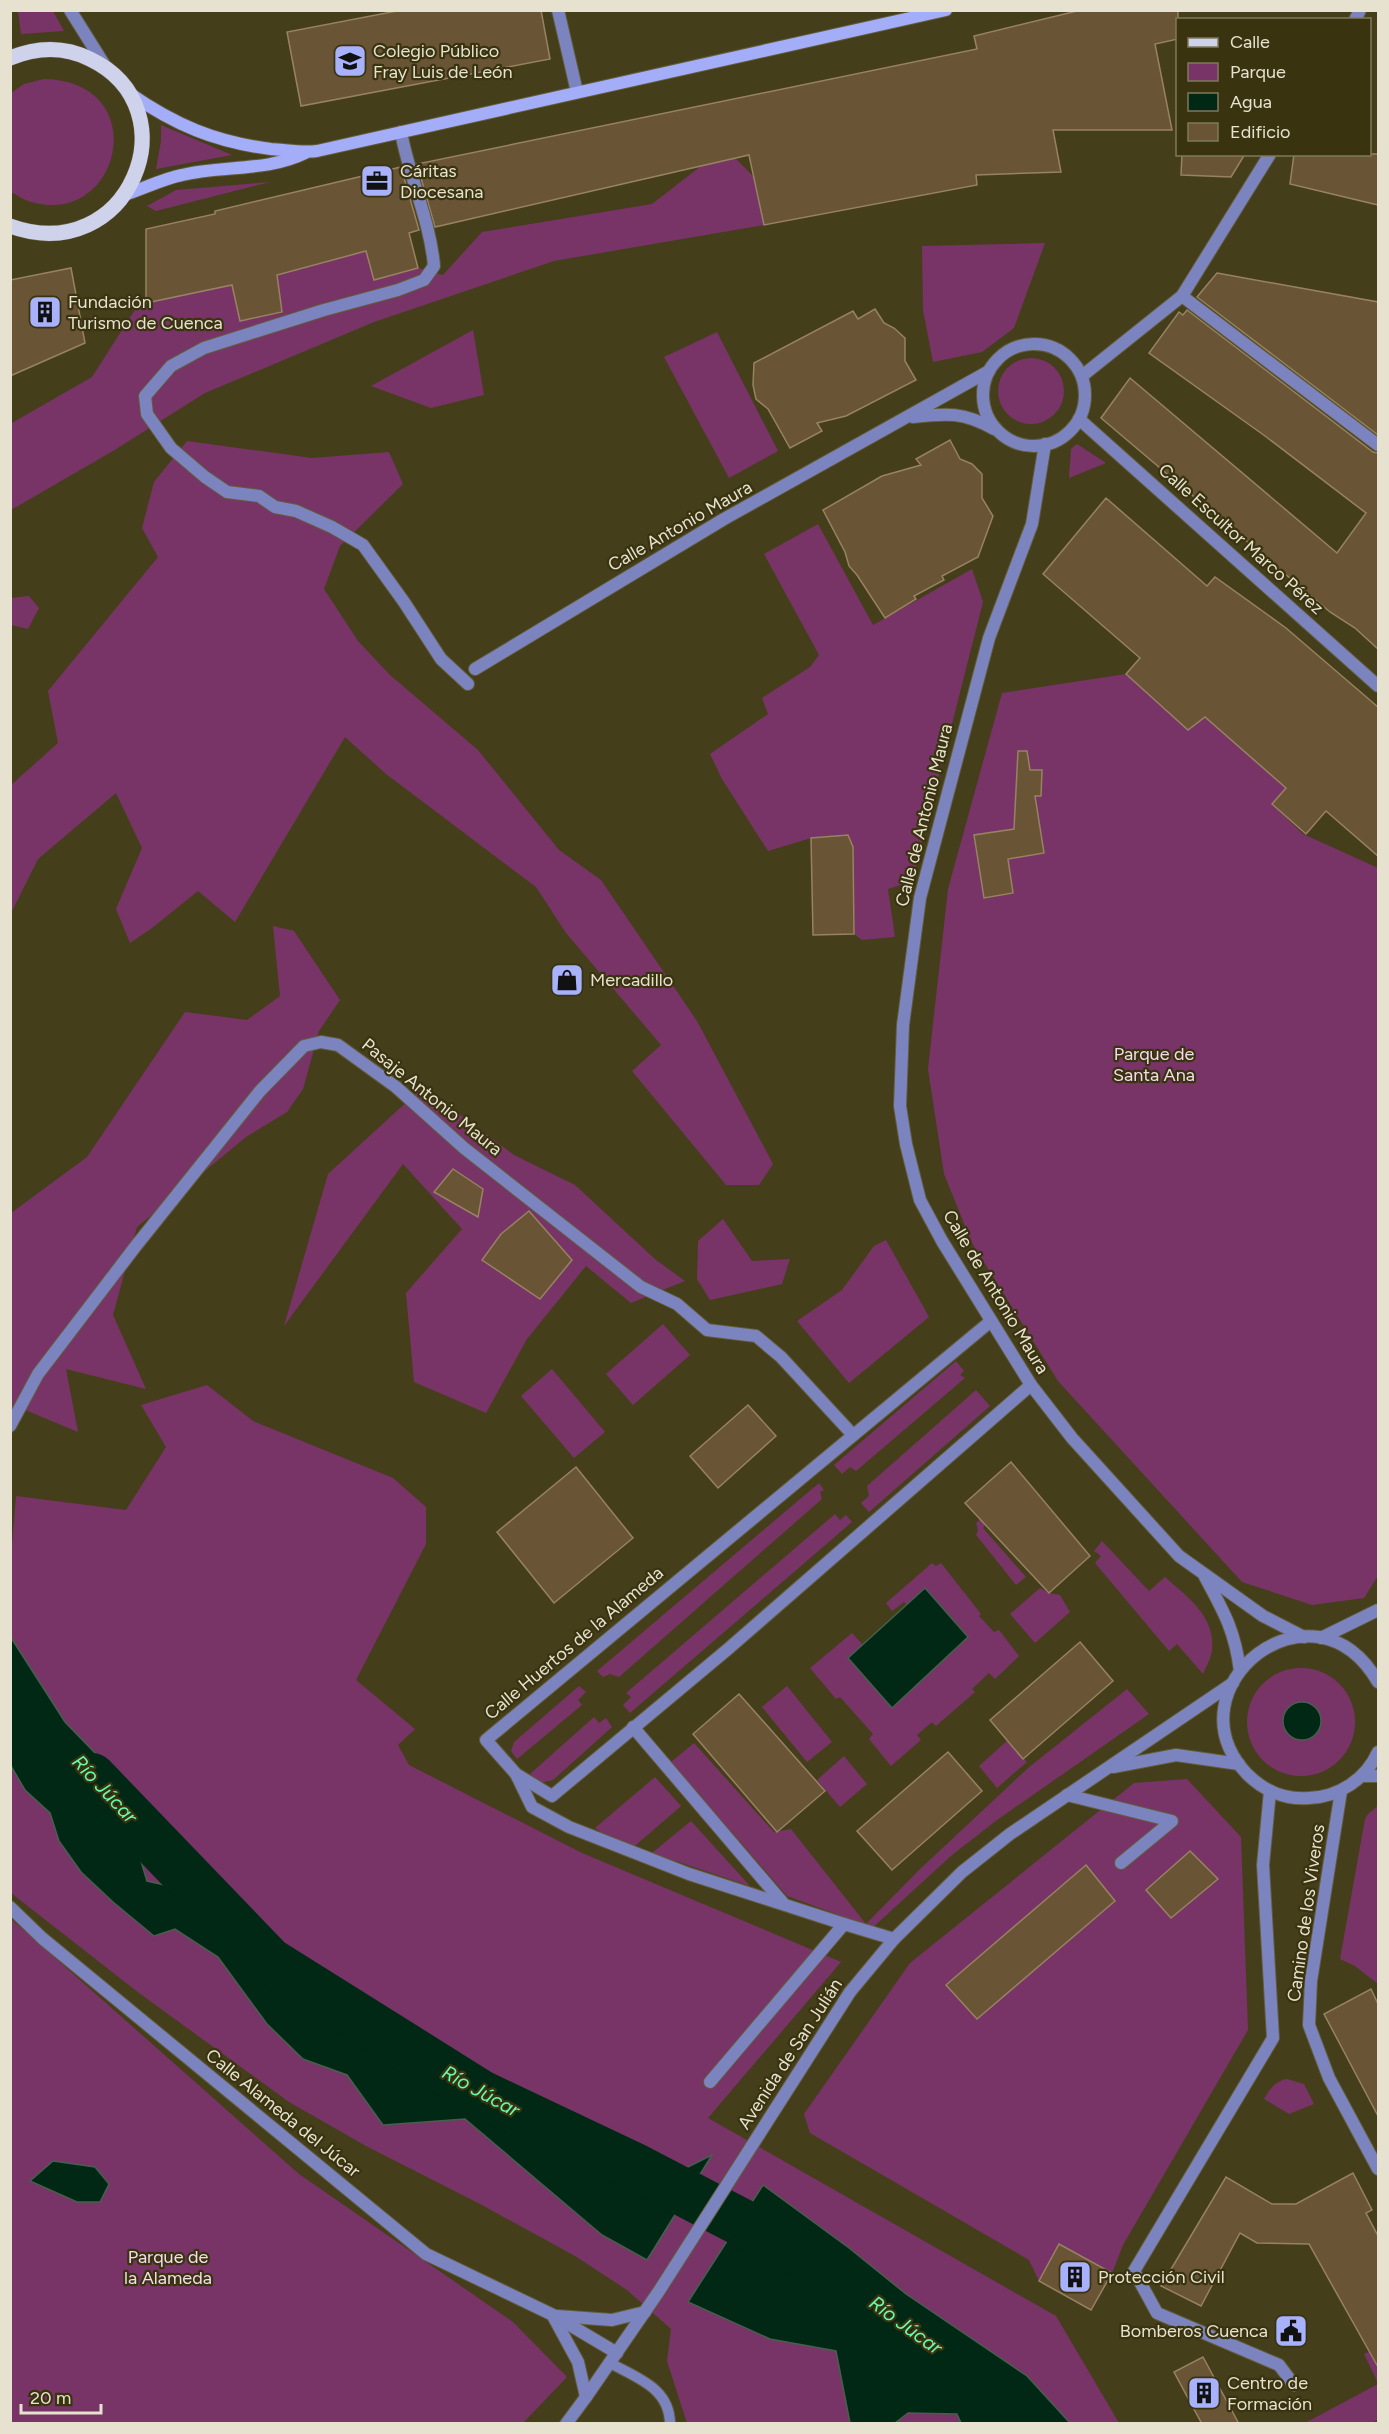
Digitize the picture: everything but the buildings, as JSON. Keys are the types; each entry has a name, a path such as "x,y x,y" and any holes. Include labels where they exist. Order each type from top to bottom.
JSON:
{"main road":[{"path":"124,195 181,175 268,165 292,159 305,152 733,60 946,10"},
{"path":"10,58 33,50 59,50 85,56 107,69 128,93 173,121 213,138 250,146 305,152"},
{"path":"10,226 26,232 44,234 80,229 105,216 124,195 137,171 142,144 139,118 128,93"}],"street":[{"path":"70,10 107,69"},
{"path":"558,10 577,93"},
{"path":"400,132 406,162 432,243 435,266 424,280 398,290 313,313 204,348 171,366 158,381 146,396 147,414 171,448 192,468 227,492 259,496 276,507 296,511 363,544 441,658 468,684"},
{"path":"1082,376 1182,296 1269,156"},
{"path":"1182,296 1378,444"},
{"path":"1031,344 1052,347 1070,358 1082,376 1085,390 1084,405 1079,419 1065,435 1045,444 1035,446 1016,442 999,432 988,417 984,399 986,380 989,372 1002,356 1011,350 1031,344"},
{"name":"Calle Antonio Maura","path":"475,669 724,519 989,372"},
{"name":"Calle Antonio Maura","path":"906,418 949,413 965,415 999,432"},
{"name":"Calle Escultor Marco Pérez","path":"1079,419 1378,686"},
{"name":"Calle de Antonio Maura","path":"1045,444 1032,524 989,638 920,898 903,1025 900,1106 906,1144 920,1200 942,1241 1031,1386 1072,1438 1179,1556 1263,1616 1304,1637"},
{"name":"Pasaje Antonio Maura","path":"10,1426 38,1374 135,1247 260,1091 304,1046 321,1042 338,1045 396,1087 464,1148 641,1287 677,1304 707,1330 756,1336 781,1357 853,1435"},
{"name":"Calle Huertos de la Alameda","path":"991,1322 486,1740 516,1774 552,1796 728,1649 1031,1386"},
{"name":"Calle de Antonio Maura","path":"1203,1574 1228,1618 1237,1648 1240,1671"},
{"path":"1321,1638 1378,1610"},
{"path":"1378,1682 1366,1664 1351,1650 1339,1643 1321,1638 1304,1637 1275,1642 1254,1656 1240,1671 1227,1700 1225,1727 1227,1740 1239,1764 1253,1780 1270,1791 1300,1799 1321,1797 1341,1791 1362,1776 1378,1752"},
{"name":"Avenida de San Julián","path":"566,2424 659,2291 850,1992 894,1939 962,1872 1010,1834 1233,1683"},
{"path":"633,1727 784,1904"},
{"name":"Avenida de San Julián","path":"1111,1767 1176,1755 1239,1764"},
{"path":"516,1774 532,1807 569,1827 689,1874 894,1939"},
{"path":"1362,1776 1378,1776"},
{"path":"1270,1791 1263,1865 1273,2038 1134,2271 1157,2313 1280,2365 1294,2385"},
{"name":"Camino de los Viveros","path":"1341,1791 1311,1981 1309,2025 1329,2078 1378,2169"},
{"path":"1067,1795 1172,1821 1121,1863"},
{"name":"Calle Alameda del Júcar","path":"10,1907 42,1938 426,2254 553,2315 614,2358"},
{"path":"710,2082 844,1924"},
{"name":"Calle Alameda del Júcar","path":"553,2315 612,2320 645,2312"},
{"path":"553,2315 578,2362 586,2397"}],"lane":[{"path":"614,2358 660,2391 670,2412 670,2424"}],"green space":[{"path":"18,11 53,11 64,31 21,34"},
{"path":"44,79 79,86 101,103 112,126 113,151 104,175 87,194 62,204 31,202 11,192 11,93 24,84"},
{"path":"161,125 232,155 156,169 161,141"},
{"path":"735,158 753,176 764,225 554,261 374,322 205,393 113,451 11,510 10,424 92,377 136,308 146,303 232,285 240,321 282,313 277,275 366,251 374,280 418,268 443,275 482,232 652,204 701,166"},
{"path":"270,182 156,211 147,206 176,190"},
{"path":"1045,243 1014,328 982,352 933,362 923,310 922,246"},
{"path":"473,330 484,395 431,408 371,386"},
{"path":"717,332 778,451 729,478 664,357"},
{"path":"1024,358 1038,358 1050,363 1059,372 1064,391 1062,404 1055,415 1038,424 1024,424 1012,419 1003,410 998,398 998,384 1003,372 1012,363"},
{"path":"187,441 312,458 389,452 403,484 340,546 324,589 358,641 390,675 478,750 559,850 601,880 697,1021 773,1164 759,1185 726,1185 632,1071 661,1045 566,933 536,887 386,774 345,737 235,922 198,891 130,943 116,909 142,848 116,793 38,859 11,913 11,785 58,743 48,691 158,557 142,528 154,482"},
{"path":"1077,444 1106,463 1069,478 1071,449"},
{"path":"818,524 873,625 972,569 983,602 912,881 888,889 895,937 862,940 854,934 853,847 848,835 811,838 768,851 722,779 710,754 768,714 762,698 810,667 819,655 764,554"},
{"path":"29,596 39,608 28,629 11,625 11,598"},
{"name":"Parque de Santa Ana","path":"1126,674 1188,729 1205,717 1269,773 1295,778 1272,804 1303,834 1378,868 1378,1576 1364,1598 1312,1605 1242,1582 1058,1381 972,1243 944,1174 928,1069 948,889 1002,693"},
{"path":"273,926 294,931 340,1000 319,1031 303,1089 287,1112 246,1137 137,1227 113,1315 146,1389 66,1369 78,1432 18,1407 11,1418 11,1213 87,1157 185,1012 247,1020 280,996"},
{"path":"423,1087 514,1155 575,1185 656,1260 685,1281 631,1303 586,1266 527,1339 486,1413 414,1382 406,1293 462,1229 403,1164 284,1326 328,1174"},
{"path":"723,1219 752,1261 790,1259 782,1284 710,1300 697,1279 698,1241"},
{"path":"886,1240 929,1317 849,1383 797,1321 842,1290 874,1246"},
{"path":"663,1324 690,1355 633,1405 606,1374"},
{"path":"956,1361 964,1371 960,1375 965,1378 856,1471 850,1467 842,1474 834,1465"},
{"path":"552,1369 605,1432 574,1458 521,1396"},
{"path":"207,1385 253,1421 393,1478 426,1507 426,1544 356,1680 415,1729 398,1745 409,1765 582,1853 841,1962 708,2118 1056,2316 1119,2423 687,2423 667,2361 671,2329 627,2290 575,2256 366,2146 289,2102 139,1993 11,1893 10,1544 12,1545 16,1496 126,1510 166,1447 141,1405"},
{"path":"976,1390 990,1406 869,1512 861,1503 869,1496 867,1486"},
{"path":"819,1483 824,1490 820,1492 822,1499 619,1677 610,1674 603,1677 597,1671"},
{"path":"835,1514 840,1520 846,1515 852,1522 630,1713 623,1705 631,1697 626,1693"},
{"path":"981,1519 986,1523 983,1528 1026,1577 1016,1585 976,1535 978,1530 976,1523"},
{"path":"1102,1541 1149,1591 1165,1577 1191,1600 1205,1617 1212,1639 1211,1654 1203,1674 1177,1644 1169,1651 1095,1563 1101,1556 1094,1551"},
{"path":"932,1563 936,1566 941,1563 981,1614 979,1616 994,1632 999,1630 1019,1656 995,1679 989,1673 972,1689 975,1692 936,1726 932,1722 917,1735 921,1740 891,1766 869,1739 873,1734 840,1697 836,1699 810,1668 852,1633 863,1645 848,1658 892,1708 967,1637 925,1589 907,1605 904,1602 892,1611 886,1603"},
{"path":"1040,1588 1060,1595 1070,1612 1035,1643 1010,1614"},
{"path":"1301,1668 1322,1672 1339,1684 1351,1701 1355,1722 1351,1743 1339,1760 1322,1772 1301,1776 1280,1772 1263,1760 1251,1743 1247,1722 1251,1701 1263,1684 1280,1672"},
{"path":"579,1686 586,1692 578,1700 582,1705 517,1759 511,1751 514,1742"},
{"path":"787,1686 832,1742 807,1762 762,1707"},
{"path":"1127,1689 1149,1714 997,1820 952,1855 870,1930 866,1925 787,1896 671,1762 694,1743 774,1832 791,1829 866,1924 918,1871 1028,1768"},
{"path":"594,1717 599,1723 606,1718 612,1727 553,1780 540,1783 530,1774"},
{"path":"1008,1740 1027,1762 997,1788 979,1766"},
{"path":"844,1756 867,1784 840,1807 817,1780"},
{"path":"655,1777 681,1806 629,1851 595,1828"},
{"path":"1187,1779 1241,1837 1248,2030 1123,2245 1112,2273 1059,2244 1039,2281 1029,2260 810,2133 804,2114 910,1963 1134,1783"},
{"path":"1378,1806 1378,1984 1355,1966 1340,1959 1365,1819"},
{"path":"691,1821 750,1886 652,1853"},
{"name":"Parque de la Alameda","path":"10,1918 299,2174 513,2322 567,2377 523,2423 11,2423"},
{"path":"1287,2079 1304,2084 1314,2104 1289,2114 1264,2099 1276,2084"},
{"path":"1378,2348 1378,2383 1364,2354"},
{"path":"1378,2384 1378,2420 1371,2423 1305,2423"}],"water":[{"path":"925,1588 968,1637 892,1708 848,1658"},
{"path":"10,1636 65,1722 128,1787 138,1811 136,1845 147,1881 224,1898 271,1935 307,1977 303,1992 346,1997 383,2013 414,2034 406,2061 453,2055 571,2116 555,2124 563,2149 602,2139 682,2170 712,2155 647,2260 602,2235 465,2119 383,2125 347,2075 303,2059 267,2024 218,1957 175,1929 154,1936 81,1872 59,1841 50,1813 25,1790 11,1766"},
{"path":"1302,1702 1315,1708 1321,1721 1315,1734 1302,1740 1289,1734 1283,1721 1289,1708"},
{"path":"53,2161 95,2167 109,2184 100,2202 77,2202 30,2181"},
{"path":"763,2185 849,2248 906,2294 1027,2376 1070,2423 961,2423 957,2414 908,2413 895,2423 850,2423 836,2351 770,2339 688,2302"}],"waterway":[{"name":"Río Júcar","path":"92,1777 269,1961 481,2094 637,2168 798,2252"}],"place":[{"name":"Colegio Público Fray Luis de León","path":"350,61"},
{"name":"Cáritas Diocesana","path":"377,181"},
{"name":"Fundación Turismo de Cuenca","path":"45,312"},
{"name":"Mercadillo","path":"567,980"},
{"name":"Protección Civil","path":"1075,2277"},
{"name":"Bomberos Cuenca","path":"1291,2331"},
{"name":"Centro de Formación","path":"1204,2393"}]}
